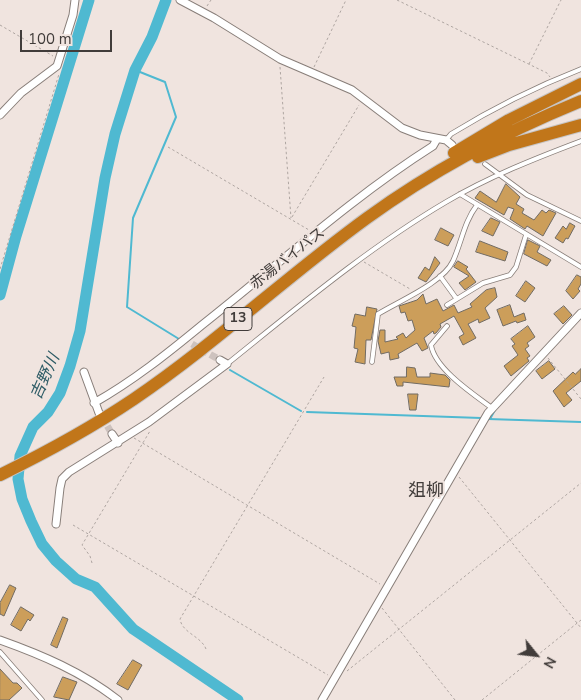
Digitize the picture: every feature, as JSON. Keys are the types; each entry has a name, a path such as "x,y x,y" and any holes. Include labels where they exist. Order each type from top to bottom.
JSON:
{"highway":[{"name":"13","path":"410,189 444,160 475,140 536,106 581,84"},
{"name":"赤湯バイパス","path":"0,475 64,444 128,404 179,367 367,218 410,189 490,142 581,101"},
{"name":"13","path":"410,189 509,144 581,125"}],"street":[{"path":"0,115 26,88 59,63 73,15 75,0"},
{"path":"180,0 204,12 280,59 342,84 402,128 449,143"},
{"path":"94,403 189,341 316,234 434,146 437,139"},
{"path":"322,700 490,410 581,313"},
{"path":"56,524 62,479 149,422 224,362"},
{"path":"84,372 99,413"},
{"path":"112,434 118,443"},
{"path":"0,640 62,664 97,684 118,700"}],"lane":[{"path":"449,143 451,134 479,116 552,80 581,69"},
{"path":"224,362 359,259 404,228 460,194 500,174 581,141"},
{"path":"485,164 527,195 581,221"},
{"path":"460,194 581,267"},
{"path":"372,362 378,314 440,276 453,261 464,224 477,204"},
{"path":"447,305 483,282 510,275 516,267 526,234"},
{"path":"440,276 456,298"},
{"path":"447,326 430,345 432,351 446,371 490,410"},
{"path":"0,652 42,700"}],"path":[{"path":"204,12 211,0"},
{"path":"311,72 346,0"},
{"path":"397,0 547,73 552,80"},
{"path":"529,64 561,0"},
{"path":"0,25 59,63 58,75 0,269"},
{"path":"280,59 291,219"},
{"path":"291,219 363,98"},
{"path":"168,147 316,234"},
{"path":"359,259 415,292"},
{"path":"543,352 581,399"},
{"path":"206,649 204,644 181,624 180,619 324,377"},
{"path":"92,563 90,556 82,545 150,431 149,422"},
{"path":"129,436 387,588"},
{"path":"455,471 581,628"},
{"path":"73,525 335,679 399,630 581,483"},
{"path":"378,604 455,700"},
{"path":"482,700 581,620"}],"building":[{"path":"506,184 520,197 516,204 524,209 522,213 534,220 542,210 546,213 549,210 556,213 543,236 527,226 525,229 510,219 514,209 508,207 504,215 475,198 480,191 496,202"},
{"path":"491,218 500,222 493,236 482,231"},
{"path":"570,223 575,226 568,239 566,238 563,243 555,238 563,226 566,229"},
{"path":"441,228 454,235 448,246 435,240"},
{"path":"528,240 540,246 537,252 551,260 547,266 524,254"},
{"path":"480,241 508,252 505,261 476,252"},
{"path":"435,257 440,263 426,282 418,278 425,267 429,270"},
{"path":"458,261 468,267 466,269 476,282 465,290 459,283 469,276 454,267"},
{"path":"577,275 581,277 581,284 578,289 580,291 573,299 566,291"},
{"path":"526,281 535,288 525,302 516,296"},
{"path":"495,288 497,297 485,308 490,318 479,323 478,319 468,324 476,338 463,345 459,337 464,334 454,316 440,324 441,327 436,333 434,334 433,331 424,338 428,348 422,351 417,343 398,354 399,358 390,360 389,352 381,354 378,341 380,330 385,330 385,342 398,339 396,337 403,333 406,338 415,330 412,320 408,321 405,312 401,313 399,306 417,300 423,294 426,304 437,299 443,311 454,305 458,313 472,307 470,304 486,290"},
{"path":"510,305 514,317 524,313 526,320 517,323 516,321 503,326 497,310"},
{"path":"564,306 572,315 563,324 554,314"},
{"path":"367,307 377,309 371,340 366,340 365,364 355,362 358,349 354,348 356,327 352,326 355,314 365,316"},
{"path":"528,326 535,337 527,343 529,346 525,349 530,356 527,358 529,361 511,376 504,366 518,355 512,346 515,344 511,339"},
{"path":"549,361 555,369 542,379 536,371"},
{"path":"407,367 415,368 417,377 430,377 430,373 445,375 450,380 449,387 403,382 403,386 397,386 394,377 406,377"},
{"path":"581,369 581,381 566,393 572,400 564,407 553,391 573,372 575,374"},
{"path":"408,394 418,394 416,410 410,410"},
{"path":"10,585 16,588 4,616 0,614 0,603"},
{"path":"21,607 34,615 30,621 28,619 21,631 11,625"},
{"path":"63,617 68,619 57,648 51,645"},
{"path":"133,660 142,665 128,690 117,684"},
{"path":"0,669 13,683 17,683 22,688 9,700 0,700"},
{"path":"63,677 77,682 69,700 54,697"}],"waterway":[{"path":"0,295 16,236 89,0"},
{"name":"吉野川","path":"166,0 152,37 135,70 115,134 105,178 80,331 70,366 60,393 48,412 33,427 20,456 18,479 22,499 31,521 42,544 56,561 76,579 95,587 133,629 238,700"},
{"path":"135,70 165,82 176,117 133,218 127,307 179,339"},
{"path":"230,370 301,411"},
{"path":"490,419 495,410"},
{"path":"307,412 481,418"},
{"path":"488,419 581,422"}],"tunnel":[{"path":"192,344 220,360"},
{"path":"102,417 112,434"}],"district":[{"name":"爼柳","path":"426,492"}]}
